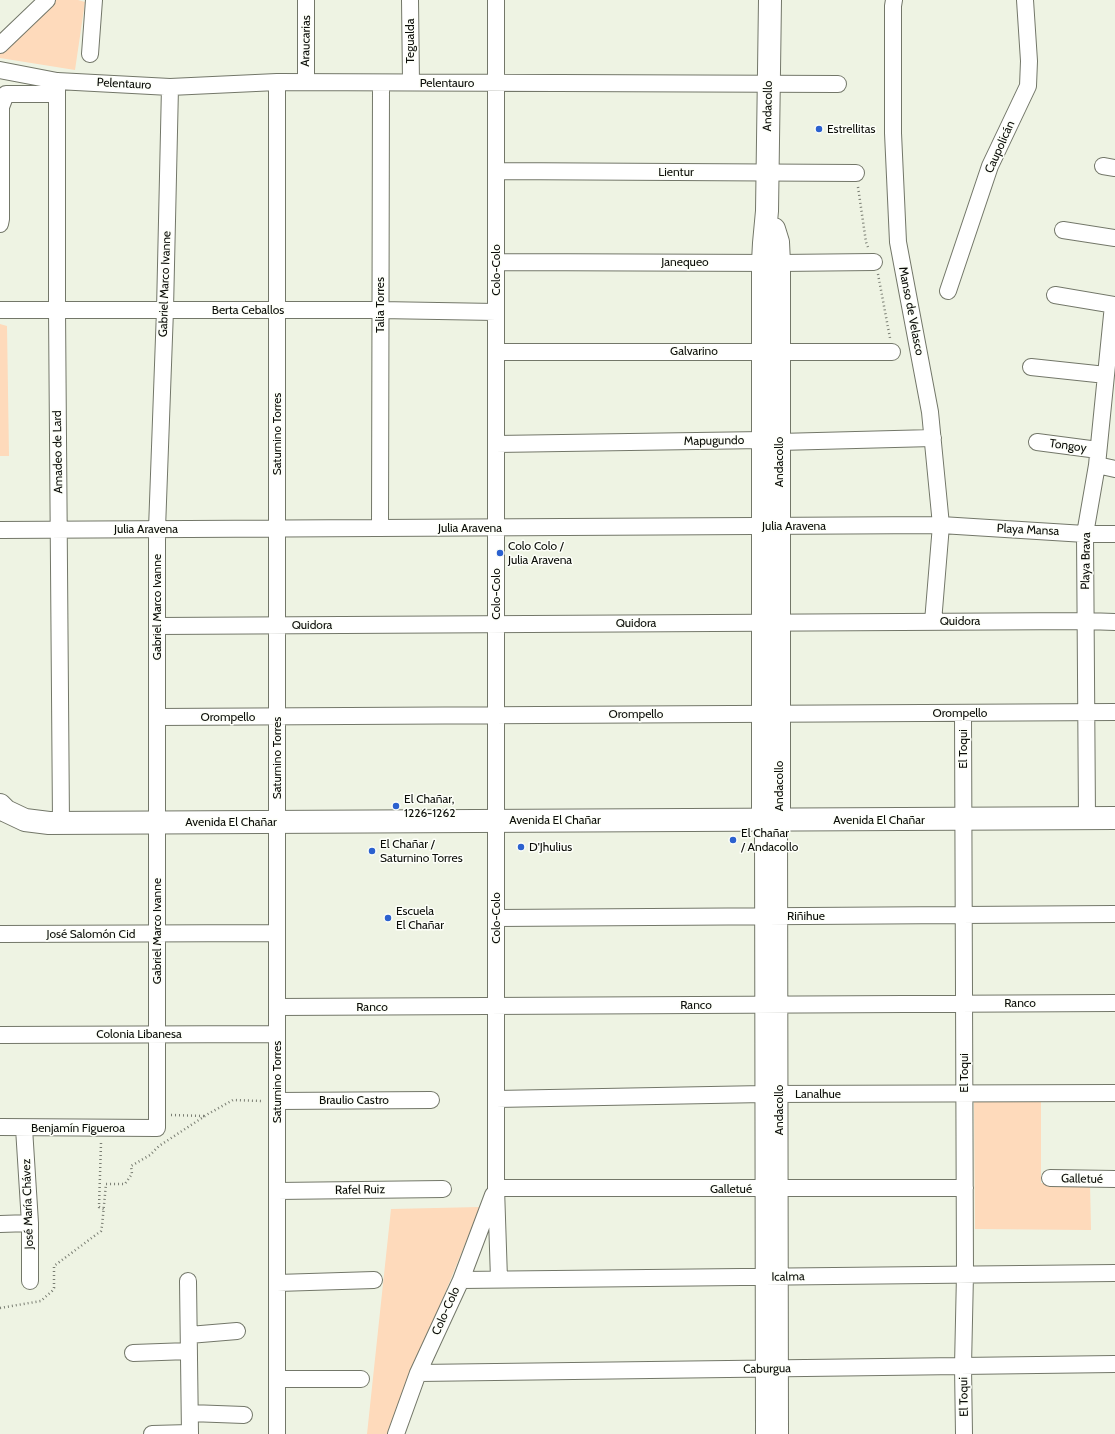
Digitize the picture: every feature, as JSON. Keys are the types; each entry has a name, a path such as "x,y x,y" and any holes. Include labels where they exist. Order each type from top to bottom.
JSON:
{"street":[{"path":"90,54 94,0"},
{"name":"Araucarias","path":"306,0 306,82"},
{"name":"Tegualda","path":"410,0 411,82"},
{"name":"Colo-Colo","path":"496,0 496,1188 499,1279"},
{"name":"Andacollo","path":"764,1434 772,1369 771,263 764,243 768,173 770,0"},
{"name":"Manso de Velasco","path":"894,0 893,133 898,242 930,412 940,525 933,622"},
{"name":"Caupolicán","path":"948,291 990,166 1028,86 1029,61 1025,0"},
{"path":"0,45 41,2"},
{"path":"0,70 57,87"},
{"name":"Pelentauro","path":"57,87 170,87 277,82 838,84"},
{"name":"Saturnino Torres","path":"277,82 277,1434"},
{"name":"Talia Torres","path":"380,528 381,82"},
{"path":"0,224 1,107 6,94 57,87"},
{"name":"Amadeo de Lard","path":"57,87 57,310 61,823"},
{"name":"Gabriel Marco Ivanne","path":"157,1121 157,529 165,310 170,87"},
{"name":"Lientur","path":"496,171 856,173"},
{"path":"1063,230 1115,238"},
{"name":"Janequeo","path":"496,262 874,262"},
{"path":"1055,295 1114,305"},
{"name":"Playa Brava","path":"1087,818 1085,534 1098,458 1114,305"},
{"name":"Berta Ceballos","path":"0,310 380,310 496,312"},
{"name":"Galvarino","path":"496,352 892,352"},
{"path":"1031,367 1106,375"},
{"name":"Mapugundo","path":"496,444 932,438"},
{"name":"Tongoy","path":"1037,442 1098,458 1115,469"},
{"name":"Julia Aravena","path":"0,530 940,525"},
{"name":"Playa Mansa","path":"940,525 1085,534 1115,534"},
{"name":"Quidora","path":"157,626 771,622 1115,622"},
{"name":"El Toqui","path":"963,712 965,1188 963,1366 964,1434"},
{"name":"Orompello","path":"157,717 1115,712"},
{"name":"Avenida El Chañar","path":"0,805 6,811 25,820 61,823 1115,818"},
{"name":"Riñihue","path":"496,918 1115,914"},
{"name":"José Salomón Cid","path":"0,934 277,933"},
{"name":"Ranco","path":"277,1007 1115,1003"},
{"name":"Colonia Libanesa","path":"0,1035 277,1034"},
{"name":"Lanalhue","path":"496,1099 772,1094 1115,1093"},
{"name":"Braulio Castro","path":"277,1101 431,1100"},
{"name":"Benjamín Figueroa","path":"0,1127 24,1128 157,1121"},
{"name":"José María Chávez","path":"24,1128 30,1223 30,1281"},
{"name":"Galletué","path":"1050,1178 1115,1179"},
{"name":"Colo-Colo","path":"396,1434 418,1373 461,1280 496,1188"},
{"name":"Galletué","path":"496,1188 965,1188"},
{"name":"Rafel Ruiz","path":"277,1190 443,1189"},
{"path":"0,1224 30,1223"},
{"name":"Icalma","path":"461,1280 1115,1273"},
{"path":"152,1434 190,1433 188,1280"},
{"path":"277,1283 374,1280"},
{"path":"189,1335 237,1331"},
{"path":"133,1353 189,1351"},
{"name":"Caburgua","path":"418,1373 1115,1364"},
{"name":"Andacollo","path":"772,1369 780,1434"},
{"path":"277,1379 361,1379"},
{"path":"190,1413 244,1415"}],"path":[{"path":"0,1308 41,1300 52,1291 54,1288 54,1266 101,1231 106,1184 125,1184 132,1174 131,1166 150,1155 159,1146 232,1100 277,1101"},
{"path":"157,1121 205,1116"},
{"path":"104,1209 99,1207 100,1143 108,1143"}],"shaded area":[{"path":"54,0 78,0 85,2 75,70 0,58 0,54"},
{"path":"0,324 7,326 9,456 0,456"},
{"path":"974,1099 1041,1099 1041,1183 1090,1183 1091,1230 975,1229"},
{"path":"480,1207 388,1434 367,1434 391,1209"}],"place":[{"name":"Estrellitas","path":"819,129"},
{"name":"Colo Colo / Julia Aravena","path":"500,553"},
{"name":"El Chañar, 1226-1262","path":"396,806"},
{"name":"El Chañar / Andacollo","path":"733,840"},
{"name":"D'Jhulius","path":"521,847"},
{"name":"El Chañar / Saturnino Torres","path":"372,851"},
{"name":"Escuela El Chañar","path":"388,918"}]}
